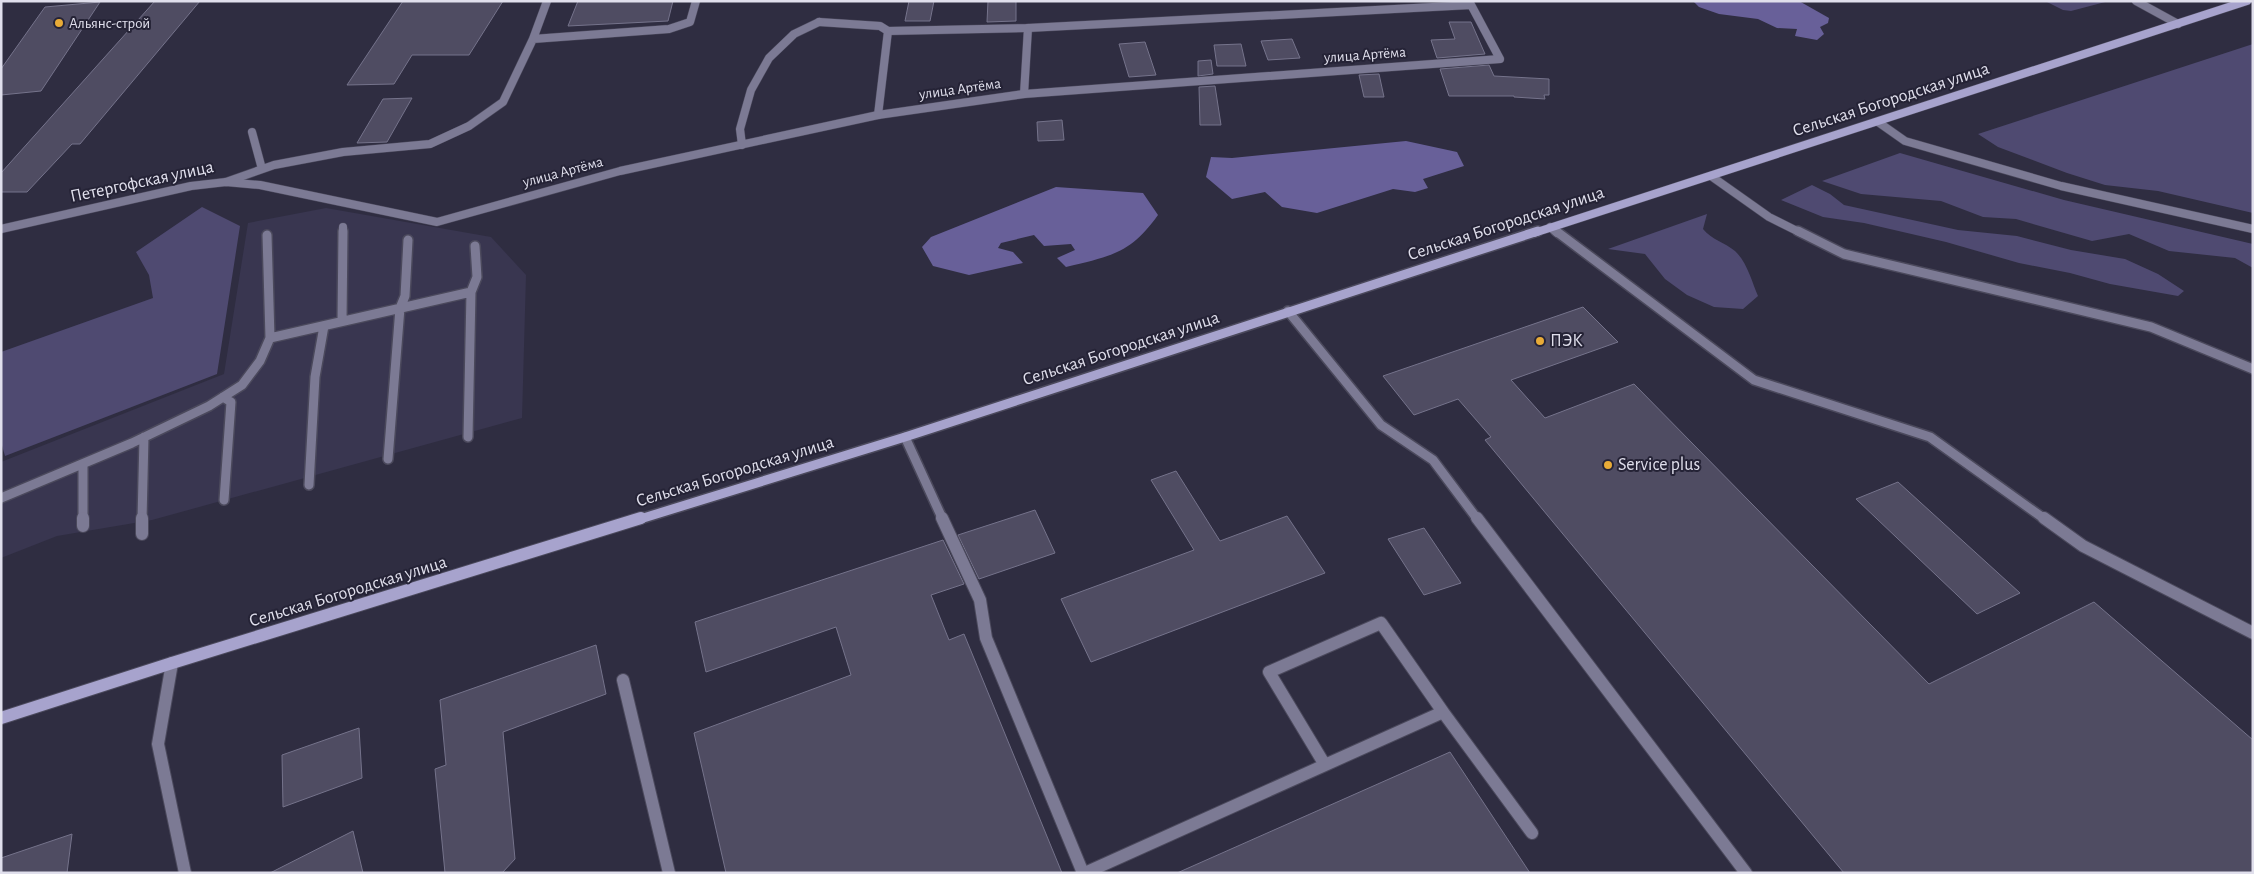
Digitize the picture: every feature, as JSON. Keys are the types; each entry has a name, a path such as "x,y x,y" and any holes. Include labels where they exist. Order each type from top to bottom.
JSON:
{"main road":[{"name":"Сельская Богородская улица","path":"1,718 172,663 905,437 2247,1"}],"street":[{"path":"226,182 274,165 343,152 430,144 469,126 503,102 533,39 547,1"},
{"path":"533,39 669,29 690,22 696,1"},
{"path":"2136,1 2178,24"},
{"path":"742,145 740,129 751,90 769,58 794,34 819,22 880,26 888,31 1028,28 1470,3"},
{"name":"улица Артёма","path":"437,222 620,171 878,116 1024,94 1500,59 1470,3"},
{"path":"1024,94 1028,28"},
{"path":"878,116 888,31"},
{"path":"1878,122 1905,141 2061,186 2253,229"},
{"path":"252,132 262,170"},
{"path":"1711,176 1769,217 1844,254 2151,327 2253,369"},
{"name":"Петергофская улица","path":"1,229 191,186 226,182 260,185 437,222"},
{"path":"342,322 343,227"},
{"path":"1550,227 1754,380 1930,437 2083,546 2253,633"},
{"path":"1,498 83,465 144,437 208,406 242,385 260,361 270,338 267,235"},
{"path":"388,459 400,308 405,296 408,240"},
{"path":"468,437 470,292 477,277 475,246"},
{"path":"270,338 470,292"},
{"path":"1288,311 1381,426 1433,460 1746,873"},
{"path":"309,485 315,377 324,326"},
{"path":"222,397 231,402 224,500"},
{"path":"142,534 144,437"},
{"path":"905,437 980,600 986,638 1084,873 1443,712"},
{"path":"83,465 83,526"},
{"path":"1326,766 1269,672 1381,623 1443,712 1532,833"},
{"path":"172,663 158,744 185,873"},
{"path":"624,680 668,873"}],"shaded area":[{"path":"1693,1 1799,1 1829,18 1828,23 1820,27 1824,34 1817,40 1795,36 1797,29 1777,28 1758,19 1719,14 1699,7"},
{"path":"2045,1 2109,1 2071,11 2063,10"},
{"path":"2253,44 2253,213 2158,191 2105,185 1998,147 1978,134"},
{"path":"1406,141 1457,152 1464,166 1423,179 1428,188 1415,192 1393,189 1317,213 1282,207 1265,192 1232,199 1206,177 1211,157 1232,158"},
{"path":"1900,153 2064,200 2253,244 2253,268 2235,258 2169,251 2129,234 2092,241 2016,219 1983,217 1941,201 1861,194 1822,181"},
{"path":"1812,185 1830,194 1844,205 1958,230 2017,236 2071,250 2125,259 2158,274 2184,291 2178,296 2110,284 2070,273 2019,263 1946,242 1864,223 1823,217 1781,200"},
{"path":"1056,187 1143,193 1158,215 1138,238 1118,252 1066,267 1057,258 1075,250 1071,244 1044,246 1034,235 1001,243 998,248 1013,252 1023,263 969,275 933,266 922,247 931,237"},
{"path":"202,207 240,226 217,374 5,456 1,442 1,352 153,298 149,275 136,252"},
{"path":"326,208 491,237 526,275 522,418 152,520 57,536 1,558 1,462 224,374 248,223"},
{"path":"1707,214 1703,229 1710,236 1735,251 1746,266 1758,296 1743,309 1714,307 1687,295 1665,279 1645,254 1608,249"}],"building":[{"path":"155,1 200,1 80,144 72,144 27,192 1,192 1,173"},
{"path":"403,1 503,1 469,55 412,55 394,84 347,85"},
{"path":"578,1 673,1 668,21 568,26"},
{"path":"909,1 934,1 930,21 905,21"},
{"path":"988,1 1016,1 1016,21 987,22"},
{"path":"100,2 41,91 1,95 1,69 45,7"},
{"path":"1449,22 1471,22 1485,54 1437,58 1431,40 1455,39"},
{"path":"1292,39 1300,58 1268,60 1261,41"},
{"path":"1145,42 1156,75 1129,77 1119,44"},
{"path":"1241,44 1246,66 1217,66 1214,45"},
{"path":"1211,60 1213,74 1198,76 1198,61"},
{"path":"1489,65 1494,76 1549,79 1549,95 1544,95 1545,99 1514,96 1449,96 1440,69"},
{"path":"1379,74 1384,97 1364,97 1359,75"},
{"path":"1215,86 1221,125 1200,125 1199,87"},
{"path":"412,98 387,142 357,143 383,99"},
{"path":"1062,120 1064,140 1038,141 1037,122"},
{"path":"1583,307 1618,342 1511,380 1545,418 1634,384 1929,684 2094,602 2253,740 2253,873 1844,873 1485,440 1491,437 1458,399 1414,415 1383,376"},
{"path":"1176,471 1220,541 1287,516 1325,573 1091,662 1061,599 1194,550 1151,480"},
{"path":"1898,482 2020,593 1977,614 1856,499"},
{"path":"1035,510 1055,553 979,579 958,535"},
{"path":"1424,528 1461,583 1424,595 1388,539"},
{"path":"943,540 964,584 931,595 949,640 964,634 1062,873 726,873 694,733 851,675 836,627 706,672 695,622"},
{"path":"596,645 606,694 503,732 515,859 502,873 445,873 435,769 446,765 440,700"},
{"path":"359,728 362,778 283,807 282,755"},
{"path":"1450,752 1530,873 1177,873"},
{"path":"353,831 363,873 270,873"},
{"path":"72,834 67,873 1,873 1,858"}],"place":[{"name":"Альянс-строй","path":"59,23"},
{"name":"ПЭК","path":"1540,341"},
{"name":"Service plus","path":"1608,465"}]}
